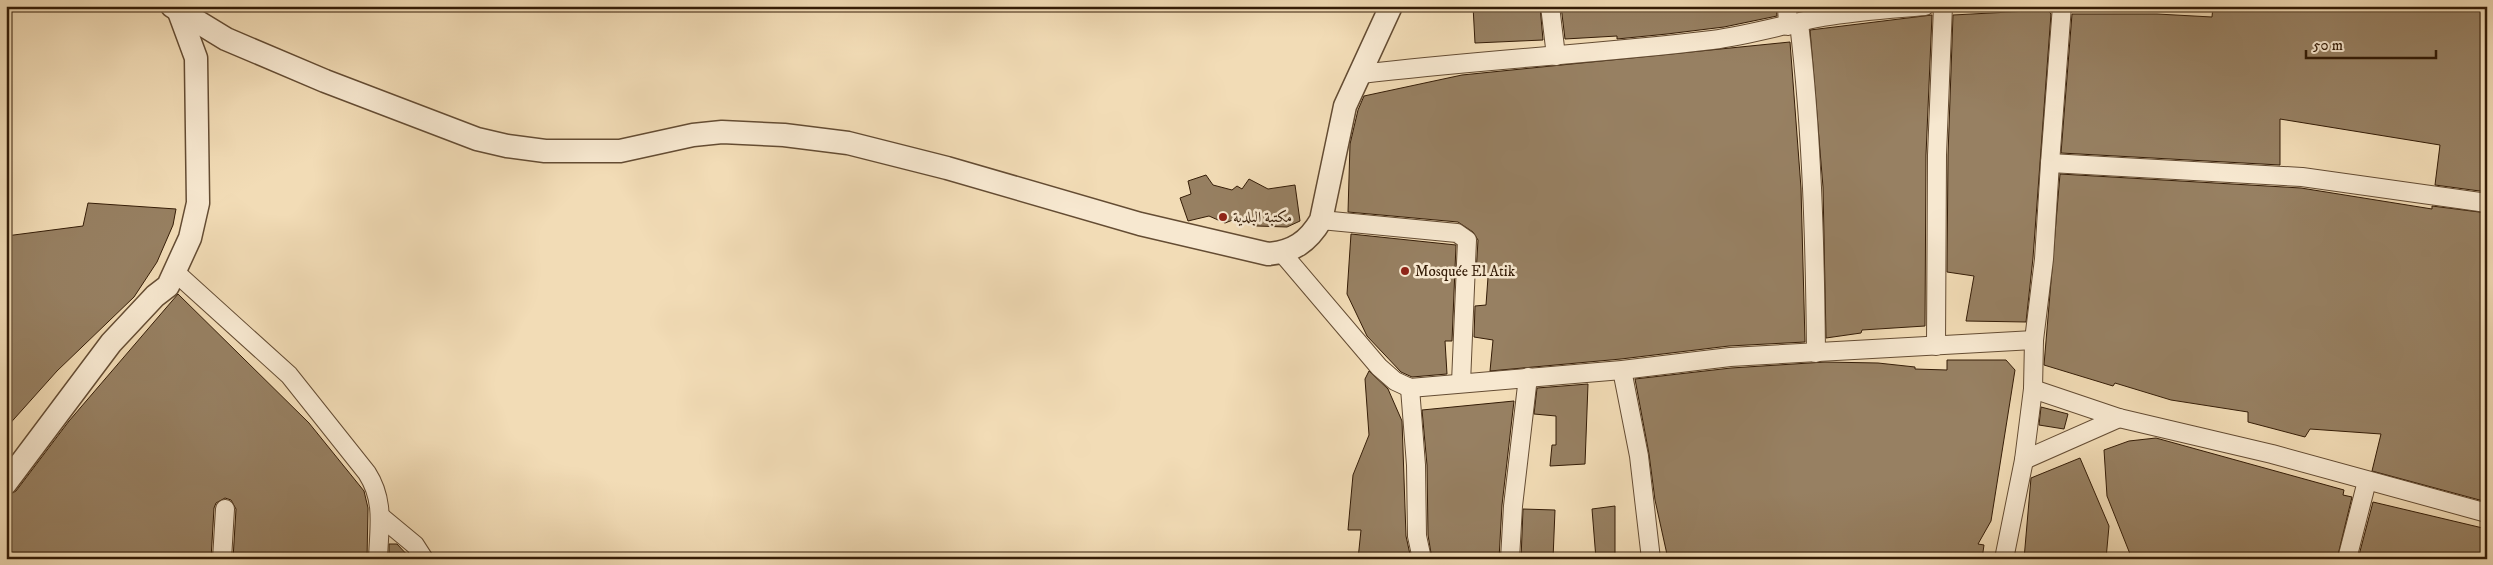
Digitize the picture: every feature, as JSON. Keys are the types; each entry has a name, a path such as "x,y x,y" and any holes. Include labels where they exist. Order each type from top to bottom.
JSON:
{"street":[{"path":"176,9 226,39 344,88 477,139 507,146 545,151 620,151 693,135 722,132 784,135 848,143 923,162 1140,224 1268,254 1282,253 1303,243 1312,236 1321,220 1333,171 1340,122 1345,106 1391,6"},
{"path":"1550,6 1556,56"},
{"path":"1787,6 1794,24 1807,90 1811,160 1816,353"},
{"path":"1361,74 1446,64 1556,56 1714,40 1825,17 1925,6"},
{"path":"1936,346 1937,155 1942,6"},
{"path":"2004,559 2024,460 2033,389 2034,340 2044,259 2062,6"},
{"path":"6,483 111,343 155,296 168,286 190,238 198,203 196,58 176,9"},
{"path":"196,58 226,39"},
{"path":"2050,163 2302,177 2487,203"},
{"path":"1321,220 1457,233 1467,240 1461,382"},
{"path":"1282,253 1379,368 1395,381 1410,388 1461,382 1622,370 1730,357 2034,340"},
{"path":"174,271 295,382 368,473 377,488 380,516 378,559"},
{"path":"1622,370 1640,456 1651,559"},
{"path":"1510,559 1513,506 1528,377"},
{"path":"1410,388 1416,465 1417,536 1422,559"},
{"path":"2033,389 2119,418 2272,454 2367,482 2487,513"},
{"path":"2024,460 2119,418"},
{"path":"2348,559 2367,482"},
{"path":"222,559 225,509"},
{"path":"380,516 415,545 424,559"}],"building":[{"path":"1473,6 1540,6 1543,40 1475,43"},
{"path":"1561,6 1776,6 1777,16 1724,27 1667,34 1617,39 1617,36 1565,39"},
{"path":"2213,6 2487,6 2487,192 2435,185 2440,145 2280,119 2280,165 2061,153 2072,14 2157,14 2212,17"},
{"path":"2048,10 2051,14 2033,258 2026,322 1966,321 1974,276 1947,272 1948,155 1953,15"},
{"path":"1932,15 1926,155 1925,326 1862,330 1861,333 1826,338 1823,187 1810,30"},
{"path":"1790,42 1801,188 1805,342 1729,346 1621,359 1490,371 1493,340 1474,337 1475,306 1486,305 1488,277 1476,274 1478,240 1473,232 1458,222 1348,212 1350,144 1358,110 1364,96 1462,75"},
{"path":"2060,174 2301,188 2432,209 2432,206 2487,213 2487,502 2372,471 2381,434 2310,429 2305,437 2248,422 2248,412 2171,400 2115,383 2113,386 2044,365"},
{"path":"1206,175 1213,185 1232,190 1237,186 1242,189 1249,179 1268,189 1295,185 1300,221 1287,227 1257,226 1238,218 1225,223 1209,216 1188,221 1180,198 1191,194 1188,181"},
{"path":"88,203 176,209 173,225 157,262 134,297 57,371 6,428 6,236 83,226"},
{"name":"Mosquée El Atik","path":"1351,234 1456,245 1452,341 1445,341 1447,374 1412,377 1401,372 1367,336 1347,294"},
{"path":"178,294 309,423 364,491 368,508 367,559 233,559 236,509 231,500 225,498 216,503 214,508 211,559 6,559 6,496 16,491 69,421"},
{"path":"1947,360 2006,360 2015,370 1991,521 1978,544 1984,545 1982,559 1826,559 1826,556 1772,559 1752,556 1726,559 1668,559 1655,500 1649,454 1635,379 1731,368 1825,362 1878,363 1915,367 1915,369 1947,370"},
{"path":"1369,371 1388,389 1402,421 1406,536 1411,559 1358,559 1361,530 1348,530 1353,475 1369,435 1365,379"},
{"path":"1588,384 1585,464 1550,466 1552,445 1556,445 1556,416 1534,414 1537,388"},
{"path":"1514,401 1502,505 1499,559 1432,559 1428,535 1427,465 1422,410"},
{"path":"2041,407 2068,414 2064,429 2039,425"},
{"path":"2156,438 2344,490 2343,495 2352,497 2337,559 2132,559 2107,496 2104,450 2129,441"},
{"path":"2080,458 2109,526 2106,559 2024,559 2031,478"},
{"path":"2373,502 2487,529 2487,559 2358,559"},
{"path":"1615,506 1615,559 1596,559 1592,509"},
{"path":"1523,509 1555,510 1553,559 1521,559"},
{"path":"389,544 397,544 411,559 389,559"}],"place":[{"name":"مكتبة البلدية","path":"1223,217"},
{"name":"Mosquée El Atik","path":"1405,271"}]}
